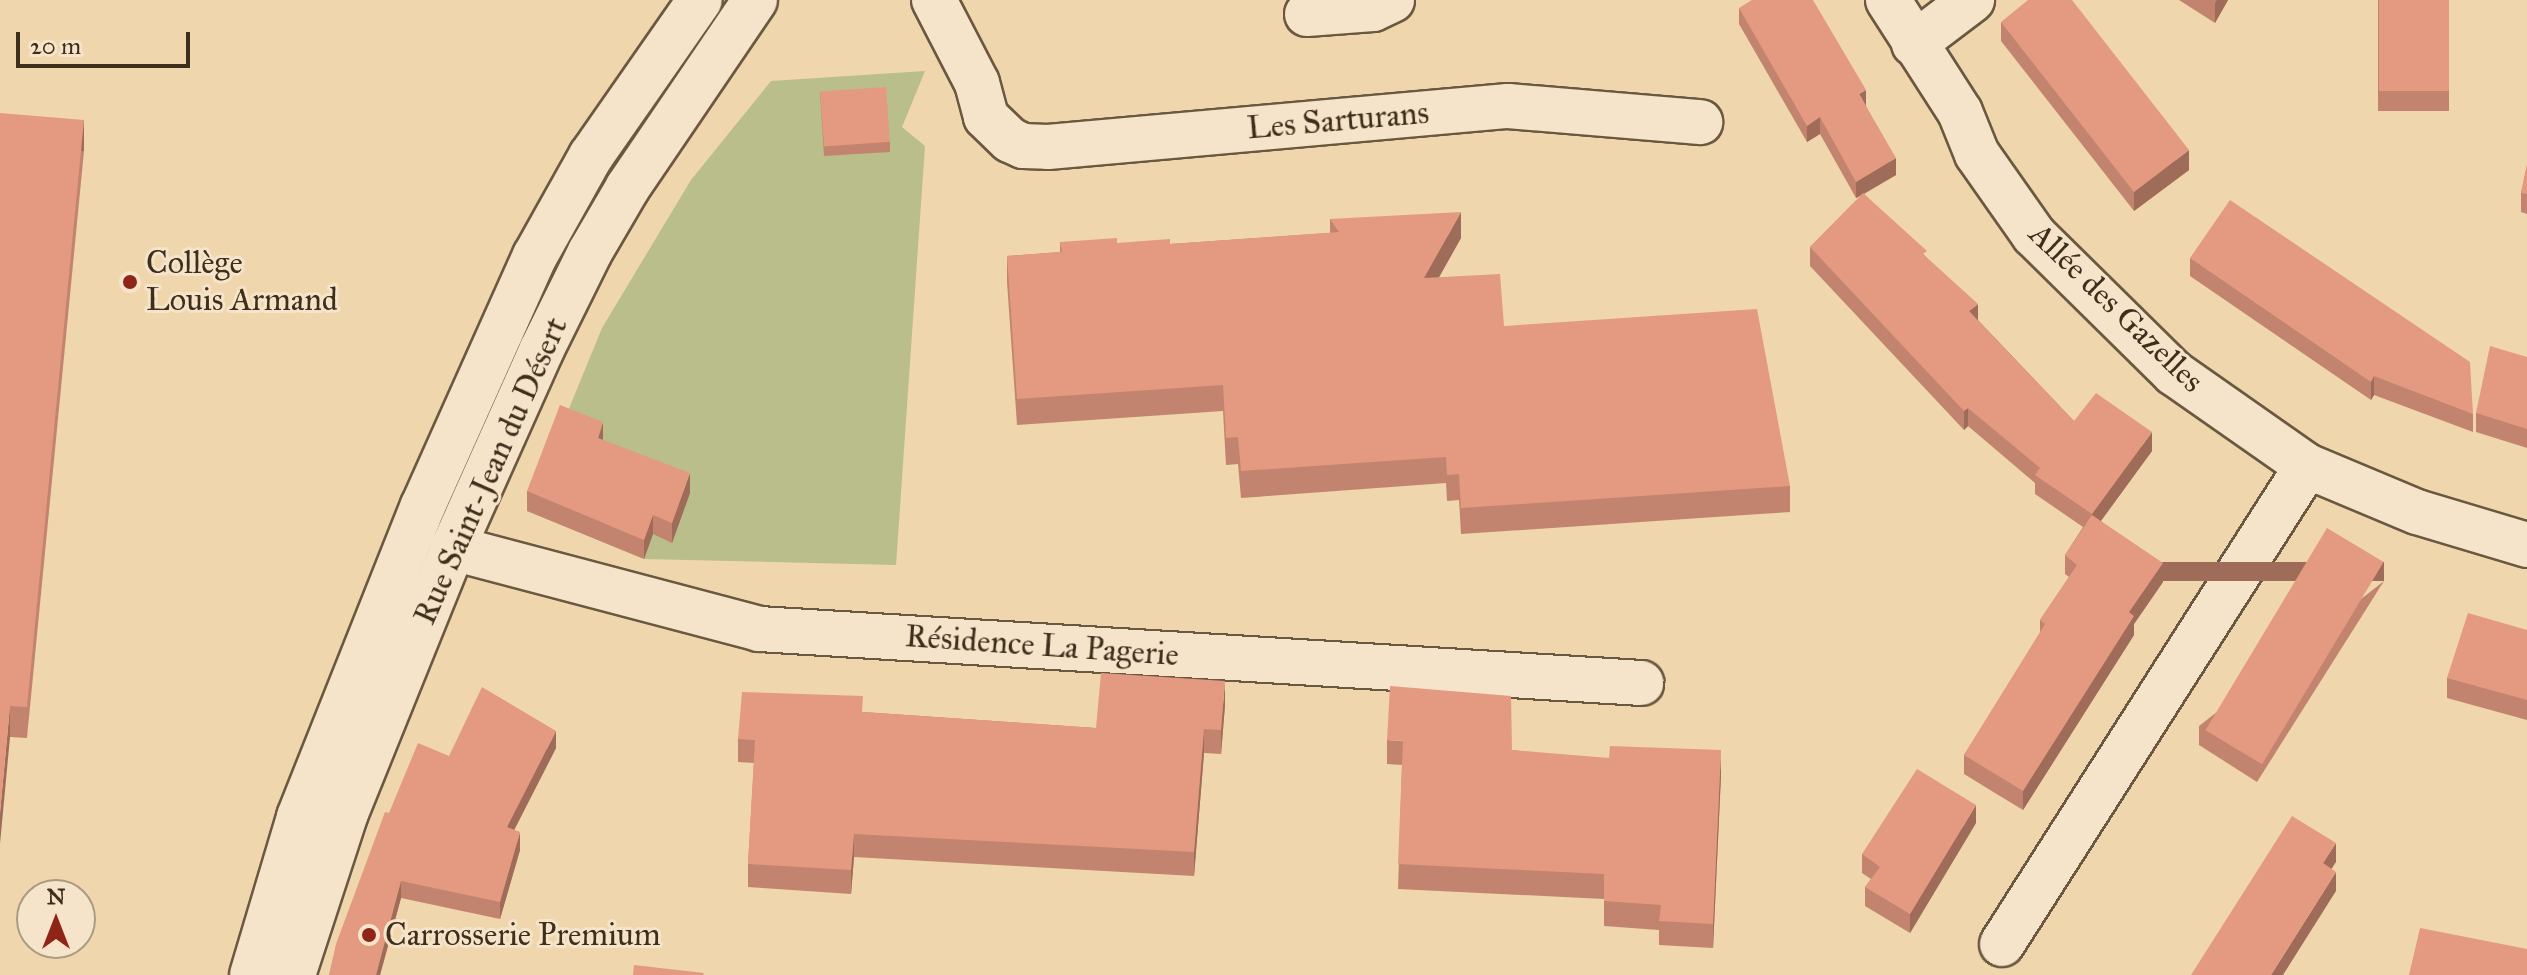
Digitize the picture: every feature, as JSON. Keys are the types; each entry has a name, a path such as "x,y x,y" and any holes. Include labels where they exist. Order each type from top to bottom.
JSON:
{"street":[{"name":"Rue Saint-Jean du Désert","path":"252,975 299,817 423,506 535,256 591,156 700,0"},
{"name":"Rue Saint-Jean du Désert","path":"293,975 346,813 453,548 541,351 590,252 628,187 755,0"},
{"name":"Les Sarturans","path":"934,0 977,83 986,117 1010,140 1023,146 1048,147 1508,106 1700,122"},
{"path":"1307,14 1373,9 1392,0"},
{"name":"Allée des Gazelles","path":"1888,0 1960,112 1977,154 2034,235 2174,373 2307,466 2417,512 2527,545"},
{"path":"1914,44 1972,0"},
{"path":"2002,944 2307,466"},
{"name":"Résidence La Pagerie","path":"453,548 759,629 1641,683"}],"green space":[{"path":"925,71 902,127 925,146 896,565 644,559 527,511 602,328 691,180 771,81"}],"building":[{"path":"1752,0 1813,0 1866,90 1859,94 1896,158 1856,182 1820,117 1807,126 1739,8"},
{"path":"2028,0 2072,0 2189,150 2134,192 2001,22"},
{"path":"2379,0 2449,0 2449,91 2379,91"},
{"path":"886,87 890,142 824,146 820,92"},
{"path":"0,113 84,120 27,707 10,706 0,813"},
{"path":"2527,165 2527,194 2521,193"},
{"path":"1863,193 1927,251 1923,254 1978,304 1969,311 2074,421 2096,393 2152,432 2092,514 2035,475 2040,468 1968,408 1964,411 1810,247"},
{"path":"2230,200 2470,362 2473,414 2374,376 2371,382 2190,258"},
{"path":"1461,212 1424,278 1500,274 1504,326 1757,309 1790,486 1461,508 1459,474 1447,475 1446,457 1241,471 1238,437 1226,438 1223,385 1017,399 1007,256 1062,252 1060,242 1117,238 1117,243 1170,239 1170,244 1339,232 1330,219"},
{"path":"2490,346 2527,357 2527,429 2476,413"},
{"path":"560,405 603,422 598,438 690,473 672,523 653,515 644,540 527,491"},
{"path":"2092,515 2163,563 2129,612 2134,616 2023,791 1964,755 2045,624 2040,620 2077,565 2065,555"},
{"path":"2327,528 2384,562 2262,764 2205,730"},
{"path":"2468,613 2527,630 2527,700 2447,678"},
{"path":"1101,673 1225,681 1221,730 1204,729 1194,852 854,834 851,870 748,864 755,740 738,739 742,692 863,696 862,712 1096,728"},
{"path":"1390,686 1511,696 1512,750 1609,758 1610,746 1721,750 1713,924 1659,921 1661,905 1604,901 1604,874 1398,864 1403,741 1387,740"},
{"path":"482,687 556,731 507,827 520,832 500,902 401,881 376,975 329,975 336,944 385,812 389,813 418,743 449,756"},
{"path":"1917,769 1976,805 1910,914 1865,887 1880,867 1862,854"},
{"path":"2292,816 2336,843 2323,863 2336,872 2271,975 2191,975"},
{"path":"2420,928 2527,949 2527,975 2409,975"},
{"path":"634,965 704,973 633,975"}],"place":[{"name":"Collège Louis Armand","path":"130,282"},
{"name":"Carrosserie Premium","path":"369,935"}]}
